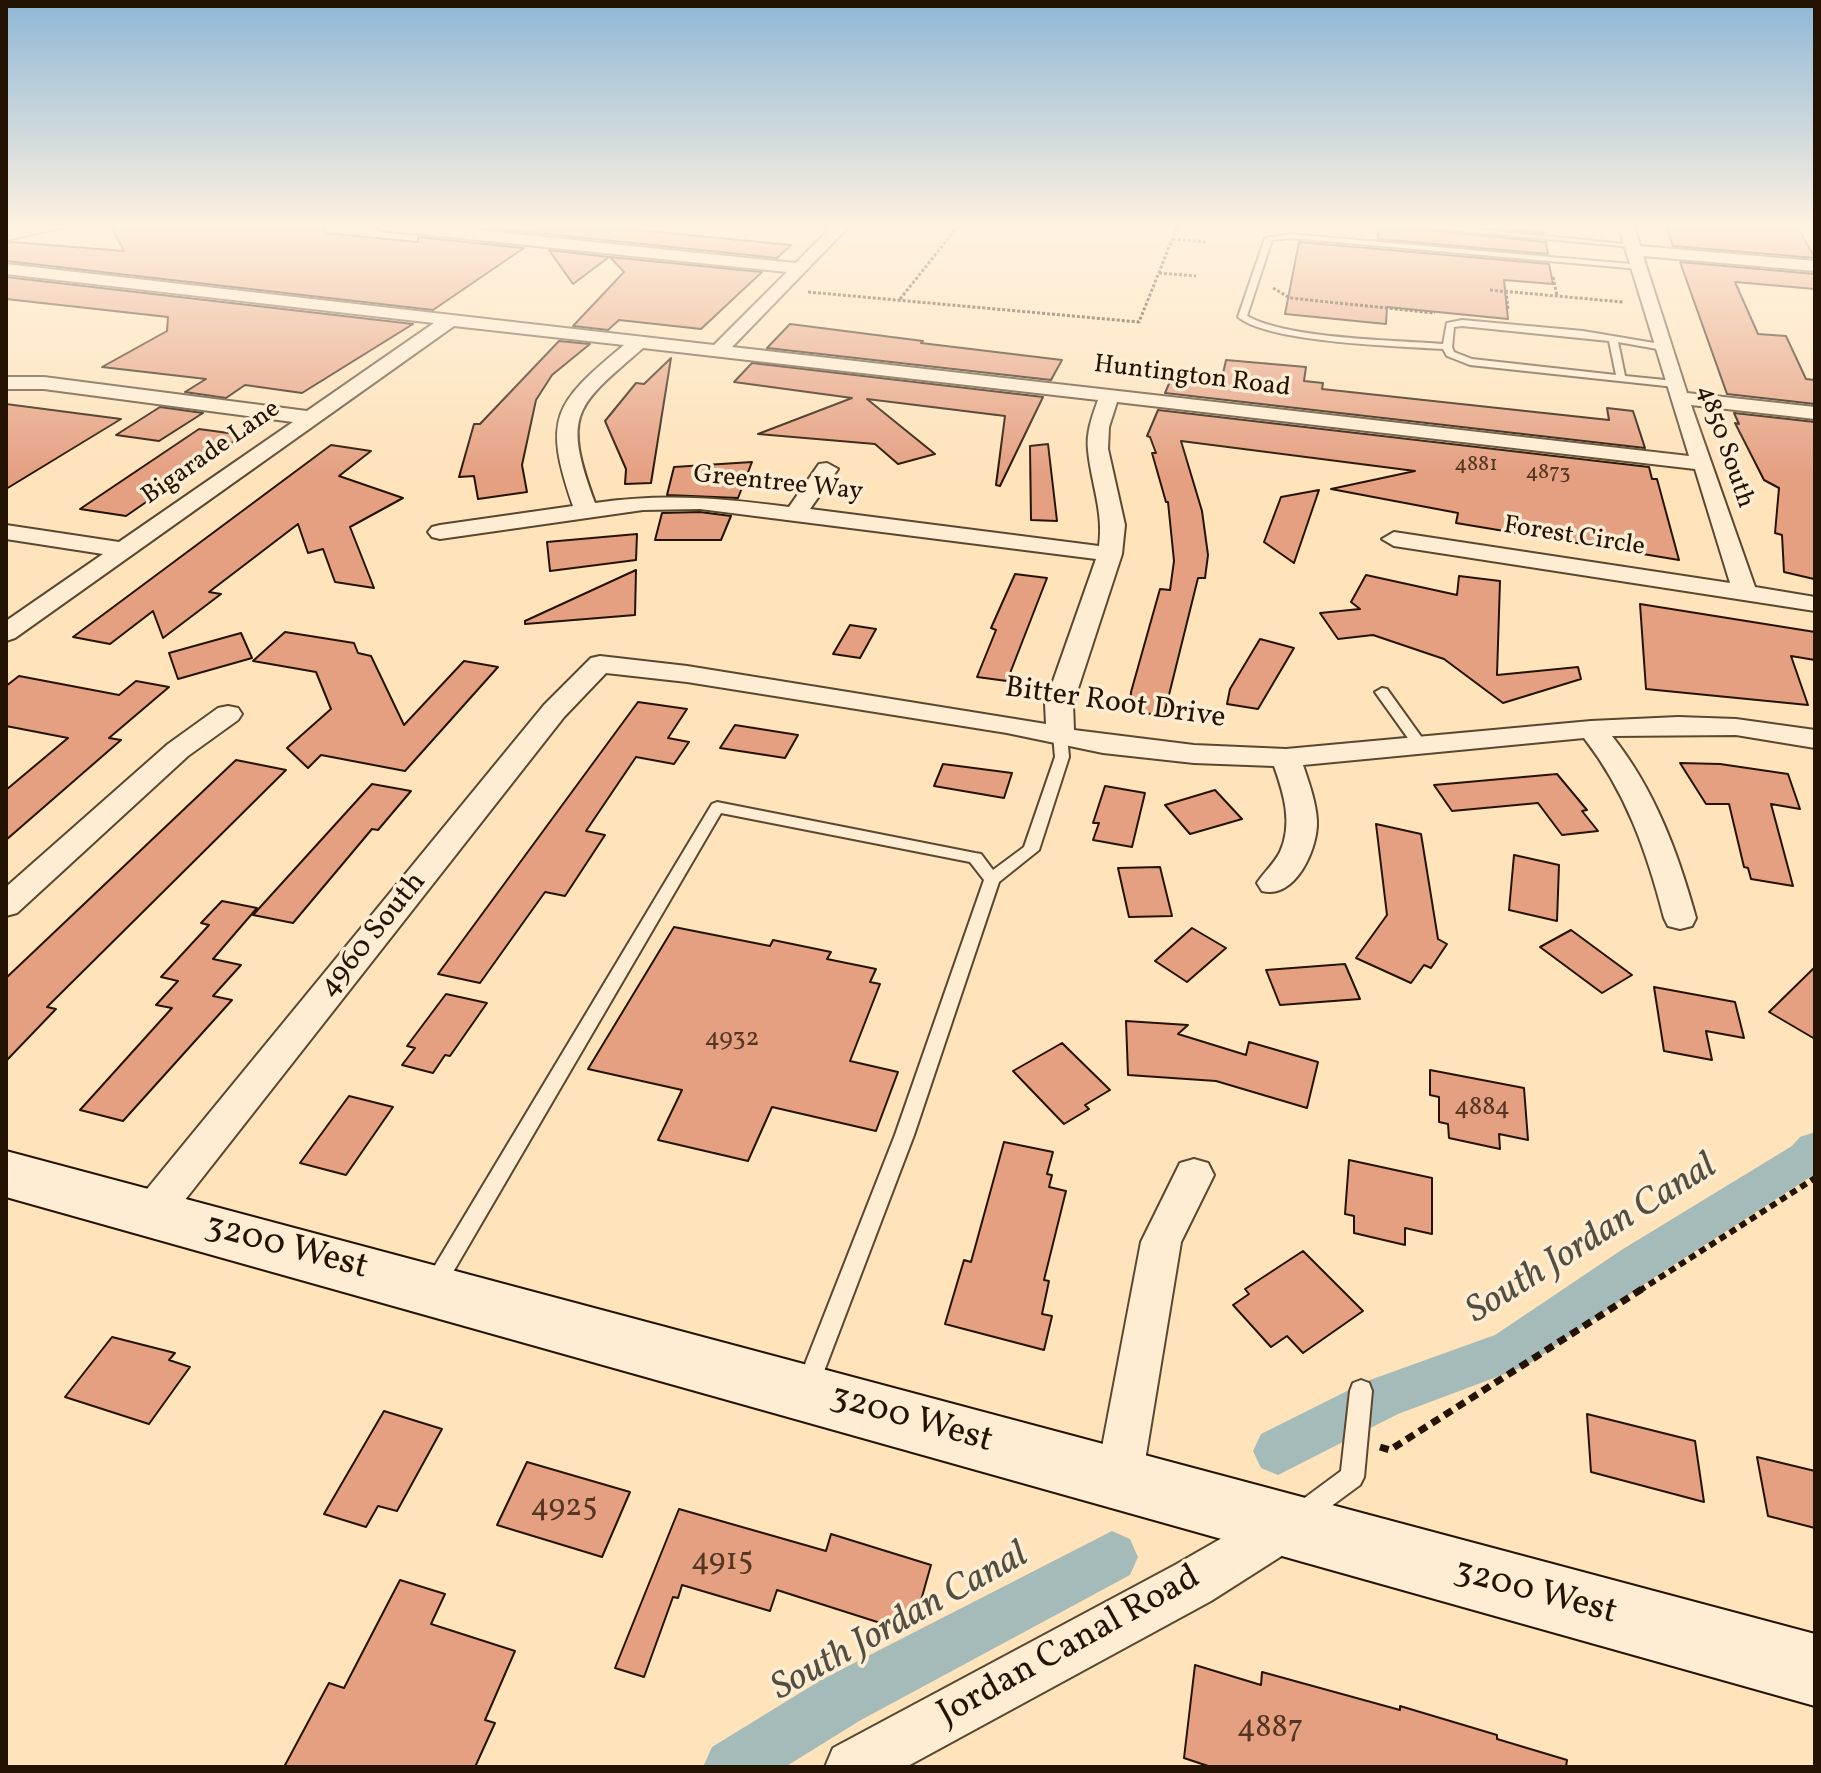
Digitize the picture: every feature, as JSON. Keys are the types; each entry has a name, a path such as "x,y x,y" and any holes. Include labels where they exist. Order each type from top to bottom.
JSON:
{"street":[{"name":"Huntington Road","path":"343,308 1704,464"},
{"path":"719,350 761,308"},
{"name":"4850 South","path":"1651,308 1694,446 1704,464 1745,593"},
{"name":"Bigarade Lane","path":"6,633 450,320"},
{"path":"586,510 565,435 567,422 582,395 640,341"},
{"path":"8,382 311,418"},
{"path":"1677,391 1815,413"},
{"path":"1060,735 1059,704 1110,554 1114,525 1098,449 1099,427 1109,395"},
{"path":"797,512 827,469"},
{"name":"Greentree Way","path":"440,532 643,503 700,502 1110,554"},
{"path":"6,532 123,550"},
{"name":"Forest Circle","path":"1394,539 1815,604"},
{"name":"Bitter Root Drive","path":"600,664 687,674 1146,750 1286,758 1591,729 1693,725 1736,727 1815,739"},
{"name":"4960 South","path":"152,1212 554,711 600,664"},
{"path":"6,905 178,750 228,714"},
{"path":"1591,729 1616,758 1641,798 1664,855 1680,918"},
{"path":"1273,883 1292,863 1304,835 1295,783 1286,758"},
{"name":"3200 West","path":"6,1174 1815,1670"},
{"path":"1119,1479 1161,1242 1194,1175"},
{"name":"Jordan Canal Road","path":"852,1767 1193,1583 1285,1526"}],"lane":[{"path":"1245,308 1242,317 1246,322 1274,330 1447,347"},
{"path":"1663,347 1613,342 1583,334 1462,323 1450,325 1447,347 1450,354 1470,362 1621,378 1677,391"},
{"path":"1613,342 1621,378"},
{"path":"1382,692 1420,745"},
{"path":"805,1392 874,1224 935,1054 992,879 1031,850 1062,757 1060,735"},
{"path":"432,1289 717,807 975,858 992,879"},
{"path":"1285,1526 1352,1477 1361,1391"}],"path":[{"path":"983,308 1139,322 1145,308"},
{"path":"1376,308 1440,315"},
{"path":"1358,1430 1390,1450 1815,1178"}],"building":[{"path":"85,308 272,308 413,324 302,393 245,385 226,398 185,392 206,379 102,367 167,331 168,317"},
{"path":"590,308 724,308 701,329 619,320 608,330 573,326"},
{"path":"1286,308 1387,308 1386,324 1285,314"},
{"path":"1394,308 1507,308 1508,319"},
{"path":"1696,308 1746,308 1758,334 1786,336 1806,379 1815,380 1815,404 1727,394"},
{"path":"790,324 1062,360 1051,380 767,348"},
{"path":"559,341 590,344 552,375 536,400 522,465 527,492 478,499 474,476 459,477 474,424 480,424"},
{"path":"671,358 651,483 625,484 626,469 605,421 636,383 644,384"},
{"path":"1226,360 1306,367 1304,381 1323,383 1322,389 1609,420 1607,408 1633,411 1645,448 1165,393 1174,372 1222,378"},
{"path":"752,363 1043,397 1000,486 996,485 1005,416 867,399 935,454 898,464 875,444 758,434 852,398 734,382"},
{"path":"6,404 121,419 6,489"},
{"path":"160,407 203,413 159,441 116,435"},
{"path":"1158,410 1649,467 1652,479 1657,479 1679,560 1456,523 1458,513 1331,489 1415,471 1181,441 1202,511 1208,555 1205,578 1198,578 1164,715 1130,712 1131,692 1160,589 1170,590 1174,561 1168,502 1152,453 1156,453 1147,436"},
{"path":"1734,413 1815,422 1814,579 1784,572 1782,535 1775,533 1779,488 1764,480 1735,423 1739,424"},
{"path":"199,429 243,435 126,516 80,509"},
{"path":"1048,444 1057,521 1031,520 1030,446"},
{"path":"331,445 371,451 339,476 403,498 350,527 374,588 335,582 323,549 308,553 298,524 209,592 221,594 163,638 153,611 110,644 73,637"},
{"path":"752,462 738,498 667,495 674,467"},
{"path":"1319,490 1294,563 1264,542 1281,497"},
{"path":"700,512 731,516 721,540 655,540 662,513"},
{"path":"637,534 636,560 550,571 547,542"},
{"path":"636,570 635,615 525,624 525,621"},
{"path":"1015,574 1047,578 1007,681 977,677 996,630 991,628"},
{"path":"1366,575 1457,595 1459,576 1500,581 1497,675 1578,667 1581,679 1503,703 1444,659 1373,635 1338,639 1320,613 1360,609 1351,602"},
{"path":"1640,604 1815,632 1815,660 1791,656 1808,705 1646,689"},
{"path":"850,625 876,629 860,658 833,654"},
{"path":"285,632 354,643 358,653 371,656 404,725 464,661 498,667 405,771 321,755 308,768 287,748 331,709 316,672 253,661"},
{"path":"241,633 252,658 178,679 169,653"},
{"path":"1260,639 1294,648 1258,709 1227,704 1230,689"},
{"path":"19,676 119,695 136,681 169,687 109,738 121,740 6,840 6,790 68,738 6,726 6,686"},
{"path":"638,702 687,709 668,738 689,742 674,764 636,757 586,831 605,835 565,896 545,892 480,983 438,974"},
{"path":"735,725 798,735 785,758 720,748"},
{"path":"236,760 286,770 47,1007 56,1009 6,1061 6,978"},
{"path":"1680,763 1720,764 1788,774 1800,809 1771,804 1793,886 1751,879 1748,868 1744,867 1729,804 1706,804"},
{"path":"943,764 1012,773 1004,798 934,786"},
{"path":"1557,774 1587,810 1582,811 1598,831 1562,835 1538,803 1452,811 1434,785"},
{"path":"372,784 411,791 378,830 372,829 293,923 253,915"},
{"path":"1105,786 1145,793 1132,847 1093,840 1099,823 1093,823"},
{"path":"1215,790 1242,819 1190,834 1165,805"},
{"path":"1376,824 1421,834 1438,939 1447,944 1431,968 1424,965 1411,983 1356,958 1387,915"},
{"path":"1514,855 1559,865 1557,921 1509,910"},
{"path":"1160,867 1172,916 1129,917 1118,868"},
{"path":"222,901 257,908 213,959 241,965 213,996 232,1000 123,1121 80,1110 172,1008 156,1005 178,981 161,977 209,925 201,923"},
{"path":"674,927 770,946 773,940 831,952 827,959 876,969 870,982 880,984 850,1061 898,1072 876,1131 772,1107 748,1161 658,1140 682,1090 588,1069"},
{"path":"1192,928 1226,948 1187,982 1155,961"},
{"path":"1571,930 1632,975 1602,993 1540,947"},
{"path":"1345,964 1360,999 1280,1005 1266,970"},
{"path":"1815,967 1815,1039 1769,1012"},
{"path":"1654,987 1735,1002 1744,1038 1706,1031 1712,1060 1664,1051"},
{"path":"446,994 487,1003 450,1056 445,1055 433,1073 402,1065 415,1048 407,1046"},
{"path":"1126,1021 1188,1025 1178,1034 1246,1055 1249,1042 1318,1062 1307,1108 1216,1081 1128,1075"},
{"path":"1062,1043 1110,1090 1085,1105 1089,1109 1064,1124 1013,1071"},
{"path":"1430,1070 1524,1088 1528,1140 1499,1134 1500,1149 1449,1138 1448,1124 1439,1122 1439,1097 1430,1095"},
{"path":"349,1096 393,1107 346,1175 300,1163"},
{"path":"1004,1142 1053,1152 1047,1174 1052,1175 1049,1187 1066,1191 1044,1280 1049,1281 1042,1314 1052,1316 1044,1350 945,1324 964,1260 971,1262"},
{"path":"1349,1160 1432,1178 1432,1234 1405,1228 1405,1245 1354,1233 1354,1216 1345,1214"},
{"path":"1303,1251 1363,1311 1303,1353 1287,1336 1271,1347 1233,1305 1249,1294 1245,1289"},
{"path":"112,1337 175,1353 169,1360 190,1367 149,1424 65,1397"},
{"path":"384,1411 442,1429 397,1511 378,1506 366,1527 324,1514"},
{"path":"1587,1414 1695,1441 1704,1502 1591,1472"},
{"path":"1757,1457 1815,1471 1815,1528 1768,1516"},
{"path":"527,1462 630,1492 602,1557 497,1525"},
{"path":"679,1509 826,1551 831,1534 931,1565 916,1618 897,1612 893,1627 777,1590 770,1611 682,1585 678,1598 673,1597 644,1677 615,1668"},
{"path":"400,1580 445,1594 431,1624 515,1651 485,1720 495,1723 475,1767 284,1767 329,1683 344,1688"},
{"path":"1195,1665 1261,1685 1262,1672 1400,1710 1400,1706 1567,1760 1566,1767 1211,1767 1184,1758"}],"waterway":[{"name":"South Jordan Canal","path":"1278,1451 1384,1397 1510,1351 1639,1263 1807,1158 1815,1149"},
{"name":"South Jordan Canal","path":"732,1767 841,1700 1112,1557"}]}
